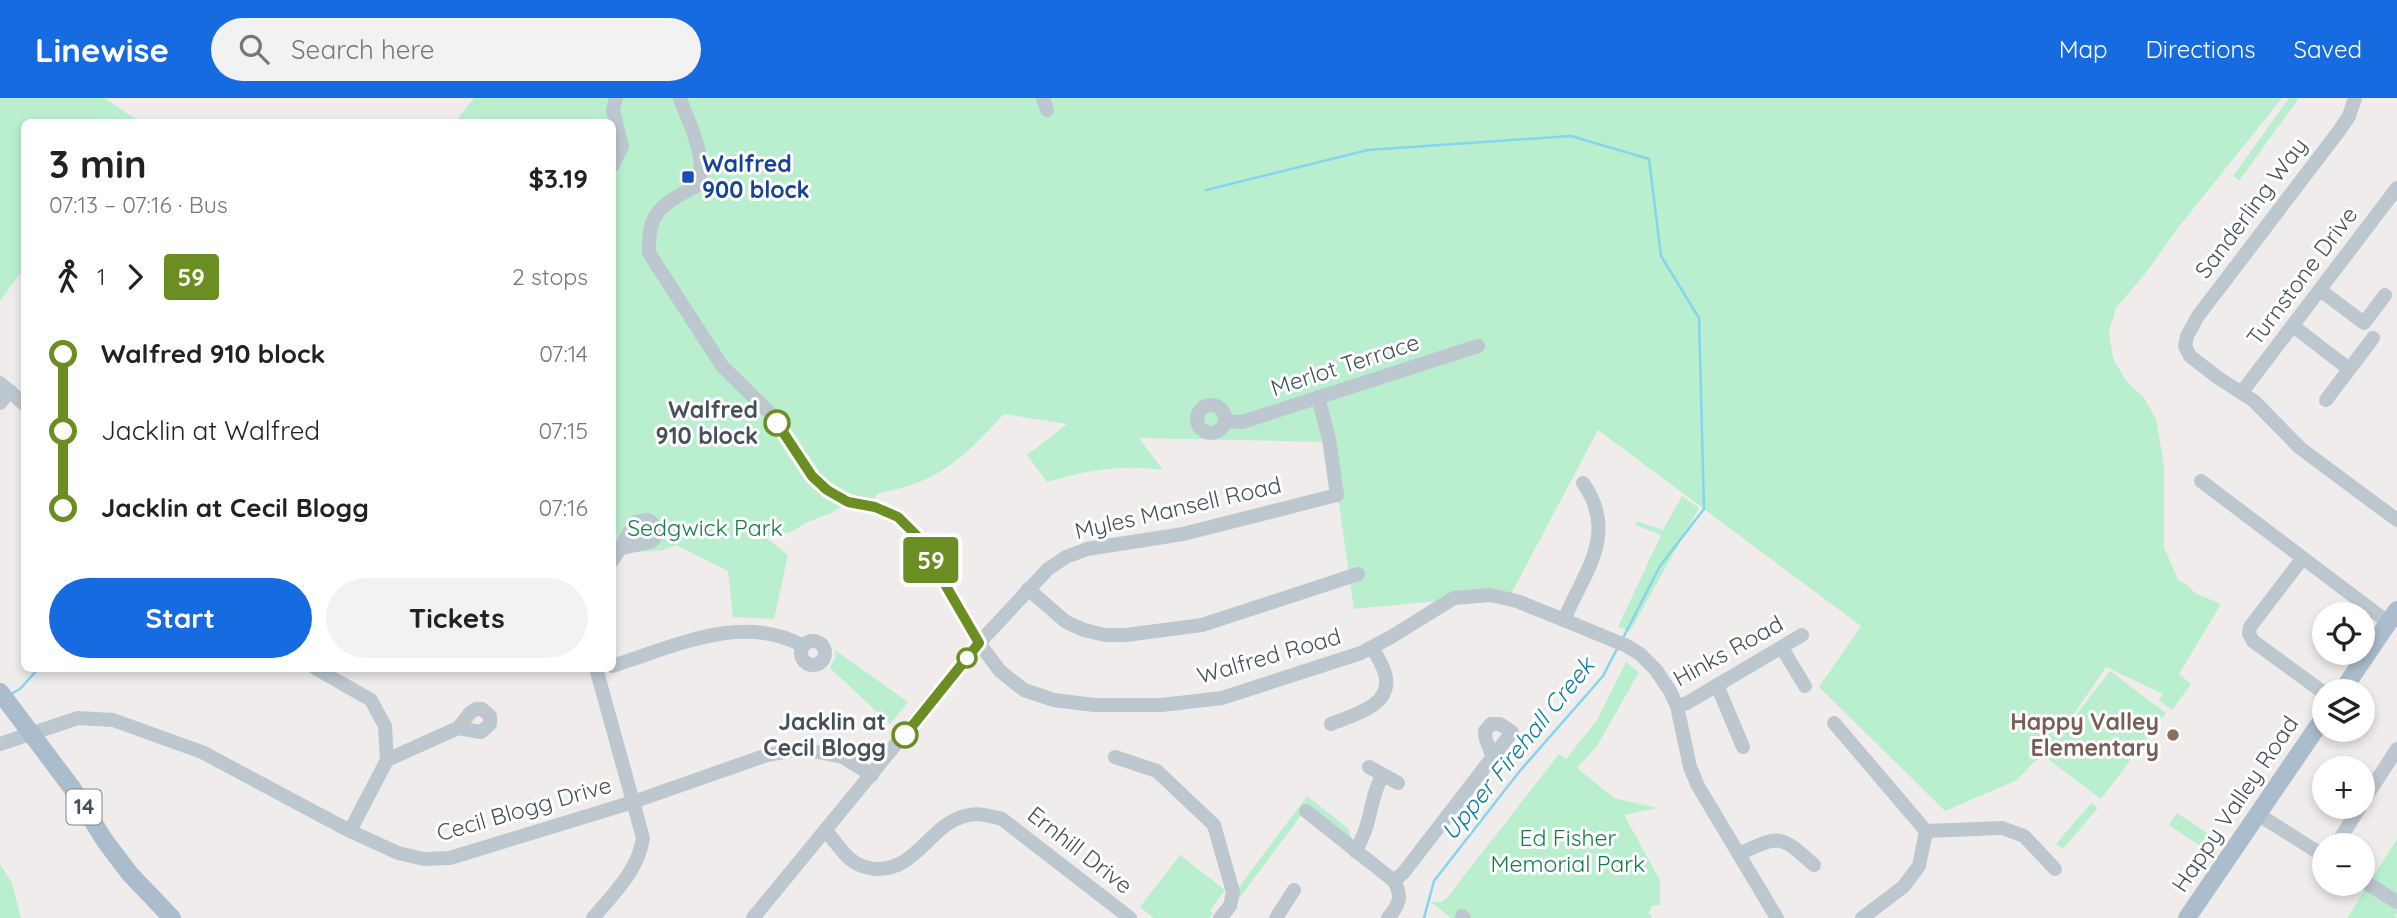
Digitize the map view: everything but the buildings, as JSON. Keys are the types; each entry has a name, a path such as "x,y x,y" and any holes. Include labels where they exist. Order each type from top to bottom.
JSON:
{"main road":[{"path":"2350,679 2393,616"},
{"name":"14","path":"0,692 72,788 104,841 130,874 172,918"},
{"name":"Happy Valley Road","path":"2187,918 2312,735"}],"street":[{"path":"615,119 613,110 616,98"},
{"name":"Walfred Road","path":"680,98 701,162 702,175 698,185 663,204 653,218 648,232 649,253 722,366 772,415 812,476 827,490 848,502 875,507 898,517 917,536 979,643 1011,680 1038,696 1074,704 1133,706 1222,698 1373,648 1445,603 1464,596 1490,595 1517,601 1627,646 1640,654 1665,682 1676,706 1693,776 1777,918"},
{"name":"Sanderling Way","path":"2242,392 2190,356 2185,346 2187,336 2198,316 2339,131 2349,116 2355,98"},
{"path":"616,122 622,147 616,158"},
{"name":"Turnstone Drive","path":"2242,392 2397,188"},
{"path":"2319,290 2364,323 2385,295"},
{"path":"2293,326 2349,369"},
{"path":"2326,400 2373,338"},
{"name":"Merlot Terrace","path":"1225,421 1242,422 1478,346"},
{"path":"0,403 5,387 21,401"},
{"path":"2242,392 2261,407 2300,448 2394,513"},
{"name":"Myles Mansell Road","path":"753,918 979,643 1048,569 1066,557 1087,549 1183,534 1337,495 1329,439 1318,397"},
{"path":"2201,481 2302,559 2393,616"},
{"path":"1564,620 1597,549 1598,515 1583,483"},
{"path":"616,556 622,548"},
{"path":"2302,559 2250,627 2249,634 2253,641 2312,684"},
{"path":"1028,590 1066,622 1105,635 1126,635 1219,621 1358,574"},
{"path":"616,665 734,631 776,634 803,646"},
{"name":"Hinks Road","path":"1676,706 1687,703 1802,635"},
{"path":"1331,724 1377,704 1386,690 1386,676 1373,648"},
{"path":"1782,648 1805,686"},
{"path":"322,672 371,699 385,726 387,760 350,831"},
{"path":"593,918 632,871 640,856 643,838 600,672"},
{"path":"1717,685 1743,747"},
{"name":"Cecil Blogg Drive","path":"0,744 78,718 113,720 202,752 350,831 398,853 424,859 450,858 633,802 767,755 802,749 843,757 872,775"},
{"path":"1833,723 1926,831"},
{"path":"387,760 458,728"},
{"path":"2375,783 2397,749"},
{"path":"1115,757 1157,771 1213,825 1233,892 1230,906 1223,917"},
{"path":"1394,881 1404,872 1492,757"},
{"path":"1369,766 1398,783"},
{"path":"1355,851 1367,832 1377,784 1383,775"},
{"path":"1306,811 1394,881 1400,898 1388,918"},
{"name":"Ernhill Drive","path":"826,831 852,861 869,869 885,869 903,864 943,828 963,816 981,814 1002,819 1130,918"},
{"path":"2259,815 2312,848"},
{"path":"1926,831 2002,828 2024,836 2055,869"},
{"path":"1863,918 1903,887 1919,866 1926,831"},
{"path":"1739,854 1771,840 1781,839 1791,844 1814,865"},
{"path":"2375,888 2397,902"},
{"path":"1276,918 1294,890"}],"green space":[{"path":"0,98 104,98 136,119 21,119 21,272 0,301"},
{"name":"Sedgwick Park","path":"474,98 2282,98 2116,308 2109,332 2113,358 2126,381 2144,398 2156,419 2164,466 2164,547 2178,580 2195,593 2221,604 2179,674 2191,684 2172,710 2159,700 2163,694 2106,667 2055,742 2110,671 2166,713 2101,799 2045,757 2035,761 2017,780 1945,811 1819,687 1861,626 1598,430 1511,594 1354,609 1330,442 1139,438 1163,470 1104,469 1047,482 1027,455 1067,424 1004,414 976,444 934,475 918,483 878,493 874,499 848,502 791,532 765,537 788,555 774,619 733,617 728,571 676,545 664,550 616,554 616,119 457,119"},
{"path":"2289,98 2299,98 2239,181 2233,176"},
{"path":"1682,496 1699,508 1630,631 1618,627 1661,535 1635,525 1636,521 1663,530"},
{"path":"835,650 908,702 890,724 830,668 835,658"},
{"name":"Ed Fisher Memorial Park","path":"1626,662 1639,672 1597,746 1577,768 1614,798 1657,808 1624,815 1660,880 1660,905 1652,906 1648,913 1652,916 1650,918 1451,918 1431,902 1446,899 1559,754 1566,759 1597,720"},
{"path":"1307,796 1348,828 1352,840 1308,806 1238,900 1236,891"},
{"path":"2091,803 2098,808 2063,849 2056,844"},
{"path":"2177,813 2213,837 2205,849 2169,825"},
{"path":"2397,839 2397,918 2347,918 2361,896 2375,896 2375,874"},
{"path":"1180,855 1225,890 1210,910 1213,913 1209,918 1154,918 1140,907"},
{"path":"0,864 12,883 21,918 0,918"}],"waterway":[{"name":"Upper Firehall Creek","path":"1206,190 1368,150 1571,136 1649,159 1661,256 1699,318 1704,509 1660,566 1623,638"},
{"name":"Upper Firehall Creek","path":"1424,918 1434,881 1519,772 1603,676 1618,647"},
{"path":"11,694 20,689 35,672"}],"bus line":[{"name":"59","path":"777,423 812,476 827,490 848,502 875,507 898,517 917,536 979,643 905,735"}],"place":[{"name":"Walfred 900 block","path":"688,177"},
{"name":"Walfred 910 block","path":"777,423"},
{"name":"Jacklin at Cecil Blogg","path":"905,735"},
{"name":"Happy Valley Elementary","path":"2173,735"}]}
